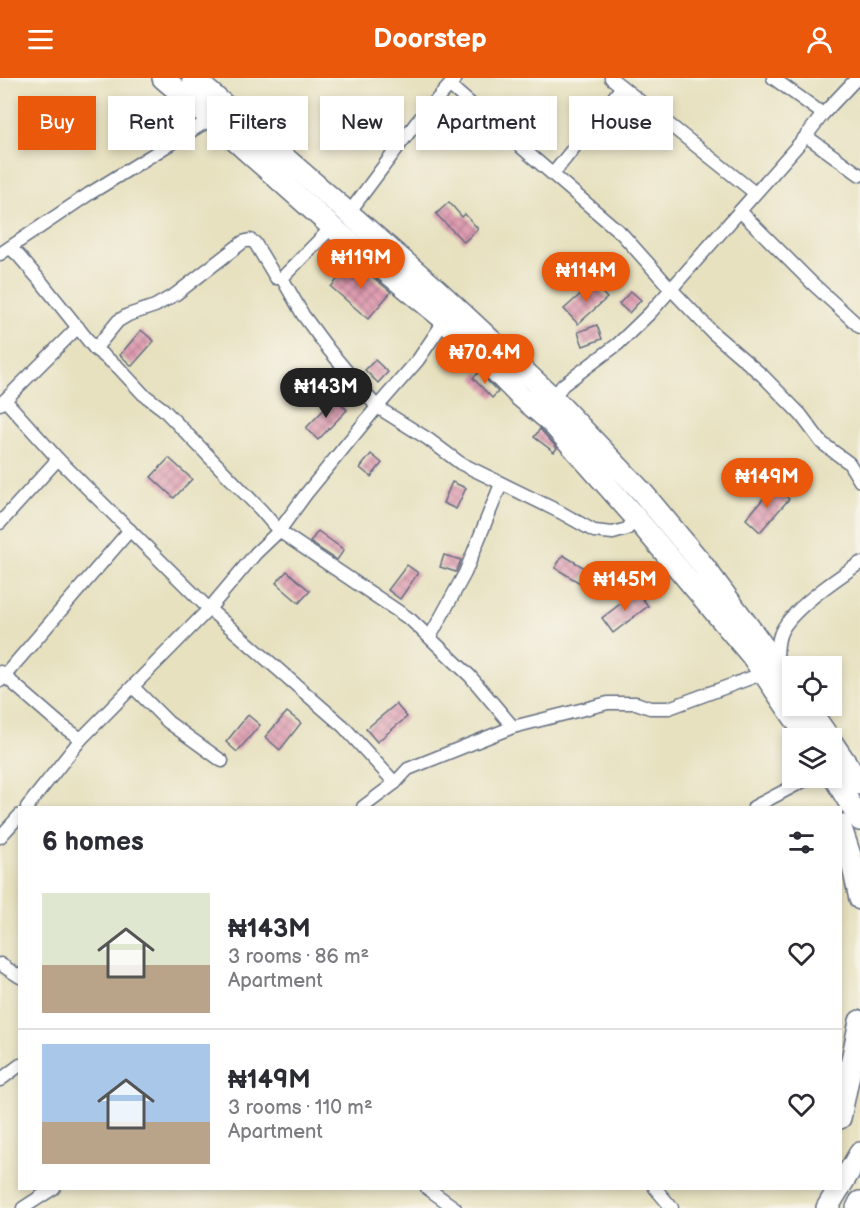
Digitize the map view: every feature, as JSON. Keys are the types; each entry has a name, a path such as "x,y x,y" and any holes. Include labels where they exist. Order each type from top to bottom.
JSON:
{"highway":[{"path":"163,78 207,115"},
{"path":"193,78 445,320 520,396 551,422 636,518 752,656 782,677"},
{"path":"251,150 340,220 437,290 553,398 642,492 695,555 770,668 803,728"},
{"path":"842,757 860,784"},
{"path":"828,788 834,806"},
{"path":"841,788 860,820"},
{"path":"842,839 848,880 860,899"},
{"path":"842,1108 860,1021"},
{"path":"842,1184 860,1153"},
{"path":"818,1208 822,1190"},
{"path":"827,1208 838,1190"},
{"path":"857,1208 860,1202"}],"street":[{"path":"611,78 755,193"},
{"path":"773,78 823,114"},
{"path":"553,398 563,385 618,344 650,313 856,78"},
{"path":"95,349 118,321 128,315 155,306 176,294 243,242 250,240 255,243 276,278 282,278 340,220 416,123 453,82 622,234 713,333 764,376 801,415 822,443 849,463 860,481"},
{"path":"553,174 622,87"},
{"path":"5,251 89,194 207,119"},
{"path":"806,136 860,175"},
{"path":"740,211 860,327"},
{"path":"5,251 18,255 95,349 118,367 143,394 163,409 279,531 411,620 470,676 513,727"},
{"path":"282,278 303,315 377,407 428,439 460,463 594,531 627,530 636,518"},
{"path":"34,805 56,769 81,739 209,609 256,553 279,531 306,494 418,360 445,320"},
{"path":"78,327 2,402 209,609 343,726 395,783"},
{"path":"0,524 58,459"},
{"path":"430,637 465,573 501,484"},
{"path":"81,739 1,677 129,530"},
{"path":"364,806 395,783 408,769 513,727 608,703 636,703 650,708 669,708 770,668 780,634 786,624 812,598 860,563"},
{"path":"133,687 168,722 222,761"},
{"path":"756,806 790,788"},
{"path":"0,837 18,817"},
{"path":"0,963 18,976"},
{"path":"0,1080 18,1066"},
{"path":"23,1208 51,1190"},
{"path":"430,1190 455,1208"},
{"path":"657,1190 672,1208"}],"building":[{"path":"449,202 462,217 465,214 478,229 464,242 436,214"},
{"path":"353,261 391,292 368,319 331,287"},
{"path":"593,283 607,298 578,324 564,309"},
{"path":"631,291 641,300 629,313 619,304"},
{"path":"597,325 602,339 583,346 578,332"},
{"path":"141,330 154,341 132,366 120,355"},
{"path":"375,360 388,372 378,383 365,370"},
{"path":"479,372 498,392 492,398 473,378"},
{"path":"335,398 347,410 318,440 306,428"},
{"path":"540,429 557,448 554,452 534,437"},
{"path":"371,454 382,463 371,477 360,468"},
{"path":"169,458 192,479 174,498 151,477"},
{"path":"452,482 466,488 456,509 443,503"},
{"path":"774,486 789,499 760,532 746,519"},
{"path":"318,531 344,550 337,560 310,542"},
{"path":"444,555 461,560 456,572 440,567"},
{"path":"563,555 588,570 580,583 555,568"},
{"path":"407,565 418,573 400,599 388,590"},
{"path":"287,571 310,591 299,603 276,583"},
{"path":"637,591 648,606 613,633 602,618"},
{"path":"396,704 407,717 377,742 366,729"},
{"path":"287,712 301,723 280,750 265,737"},
{"path":"248,715 260,725 237,752 226,742"}]}
